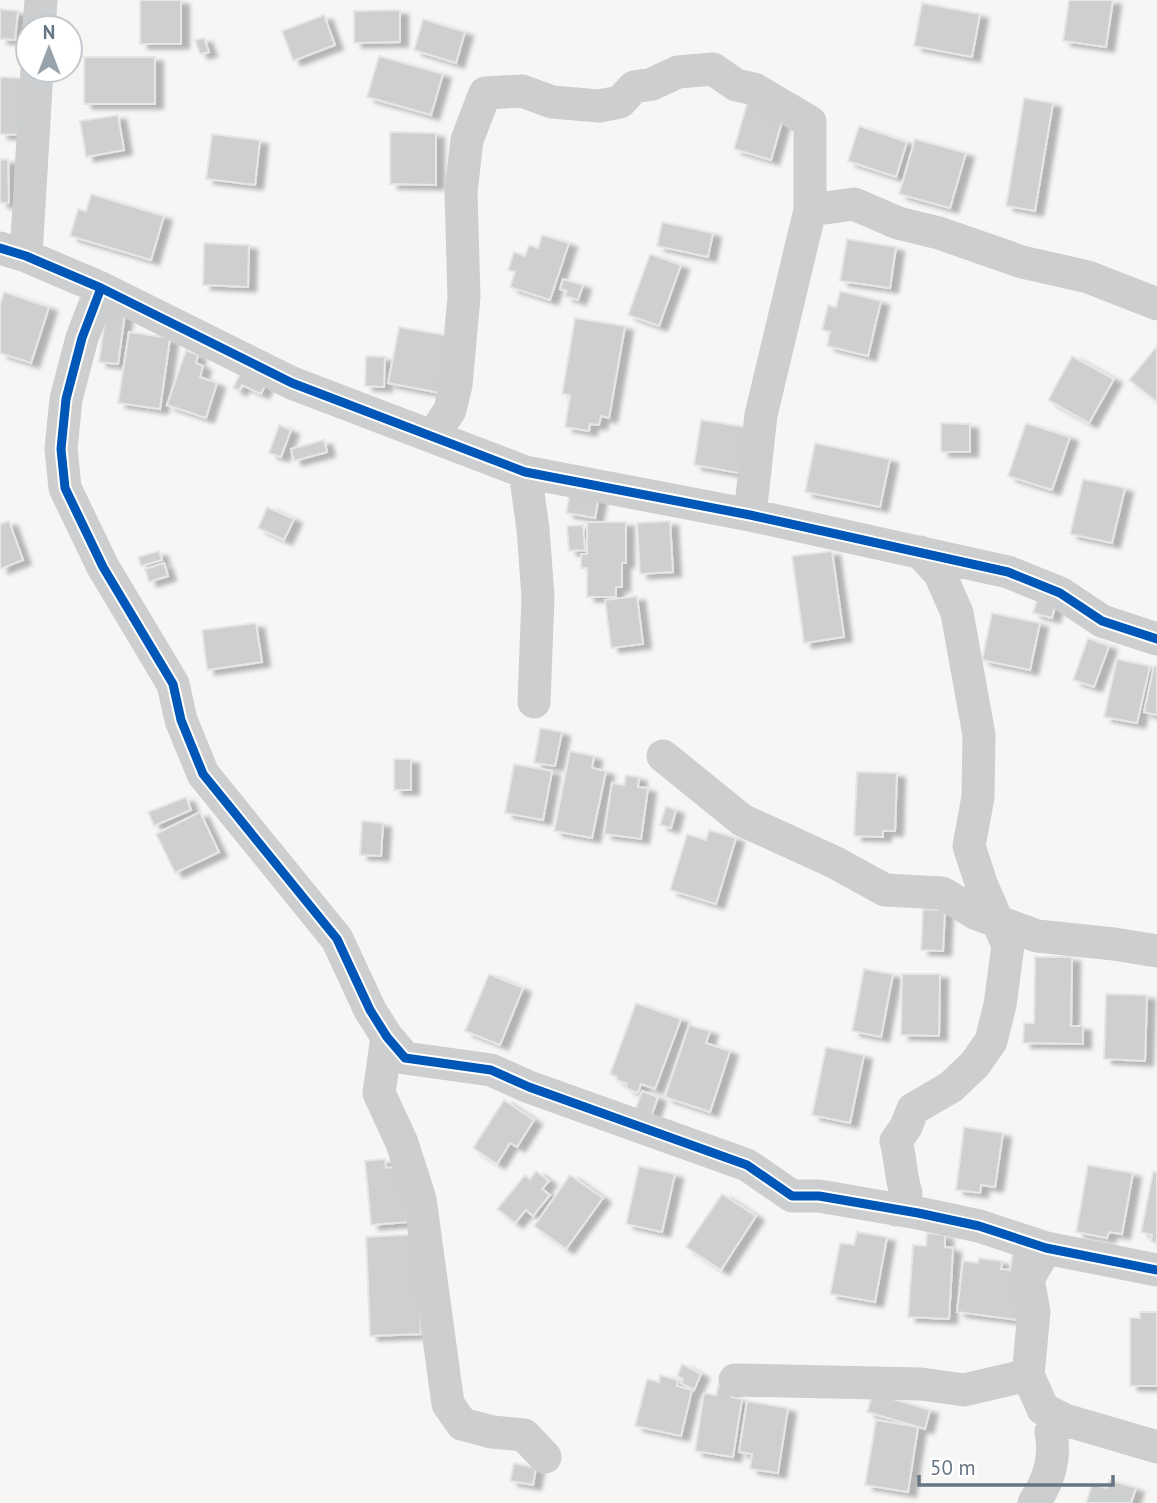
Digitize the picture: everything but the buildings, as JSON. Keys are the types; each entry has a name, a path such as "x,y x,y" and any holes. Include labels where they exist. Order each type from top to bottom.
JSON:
{"street":[{"path":"433,436 450,410 456,385 464,298 461,192 467,140 485,93 522,90 552,102 599,106 620,102 634,87 652,84 678,72 713,69 736,85 754,89 810,122 810,210 761,415 750,515"},
{"path":"35,84 13,252 101,288 292,383 525,472 750,515 1008,572 1060,593 1102,621 1142,635 1157,611"},
{"path":"810,210 854,204 898,223 939,233 1022,262 1088,277 1157,304"},
{"path":"101,288 82,338 66,400 61,449 65,488 103,567 173,684 181,720 204,774 337,939 370,1010 387,1037 405,1058 491,1070 529,1087 747,1165 792,1196 819,1196 979,1226 1046,1248 1157,1270"},
{"path":"525,472 538,597 534,702"},
{"path":"896,1210 906,1193 900,1174 901,1158 896,1141 906,1127 913,1109 951,1087 975,1064 990,1041 1000,1005 1008,945 982,887 969,846 978,797 979,735 957,613 940,574 920,552"},
{"path":"663,756 742,820 834,862 885,890 942,893 977,914 1037,936 1157,951"},
{"path":"387,1037 379,1093 402,1143 420,1199 448,1404 462,1424 492,1432 524,1435 545,1457"},
{"path":"1046,1248 1028,1279 1034,1312 1028,1375 1043,1409 1065,1420 1157,1447"},
{"path":"735,1380 921,1384 964,1390 1028,1375"},
{"path":"1034,1503 1046,1485 1055,1452 1051,1432 1065,1420"}],"cycle path":[{"path":"0,248 26,256 101,288 292,383 525,472 750,515 1008,572 1060,593 1102,621 1157,639"},
{"path":"101,288 82,338 66,399 61,449 65,488 103,567 173,684 181,720 203,774 337,939 370,1010 387,1037 405,1058 491,1070 529,1087 747,1165 792,1196 819,1196 918,1213 979,1226 1046,1248 1157,1270"}]}
